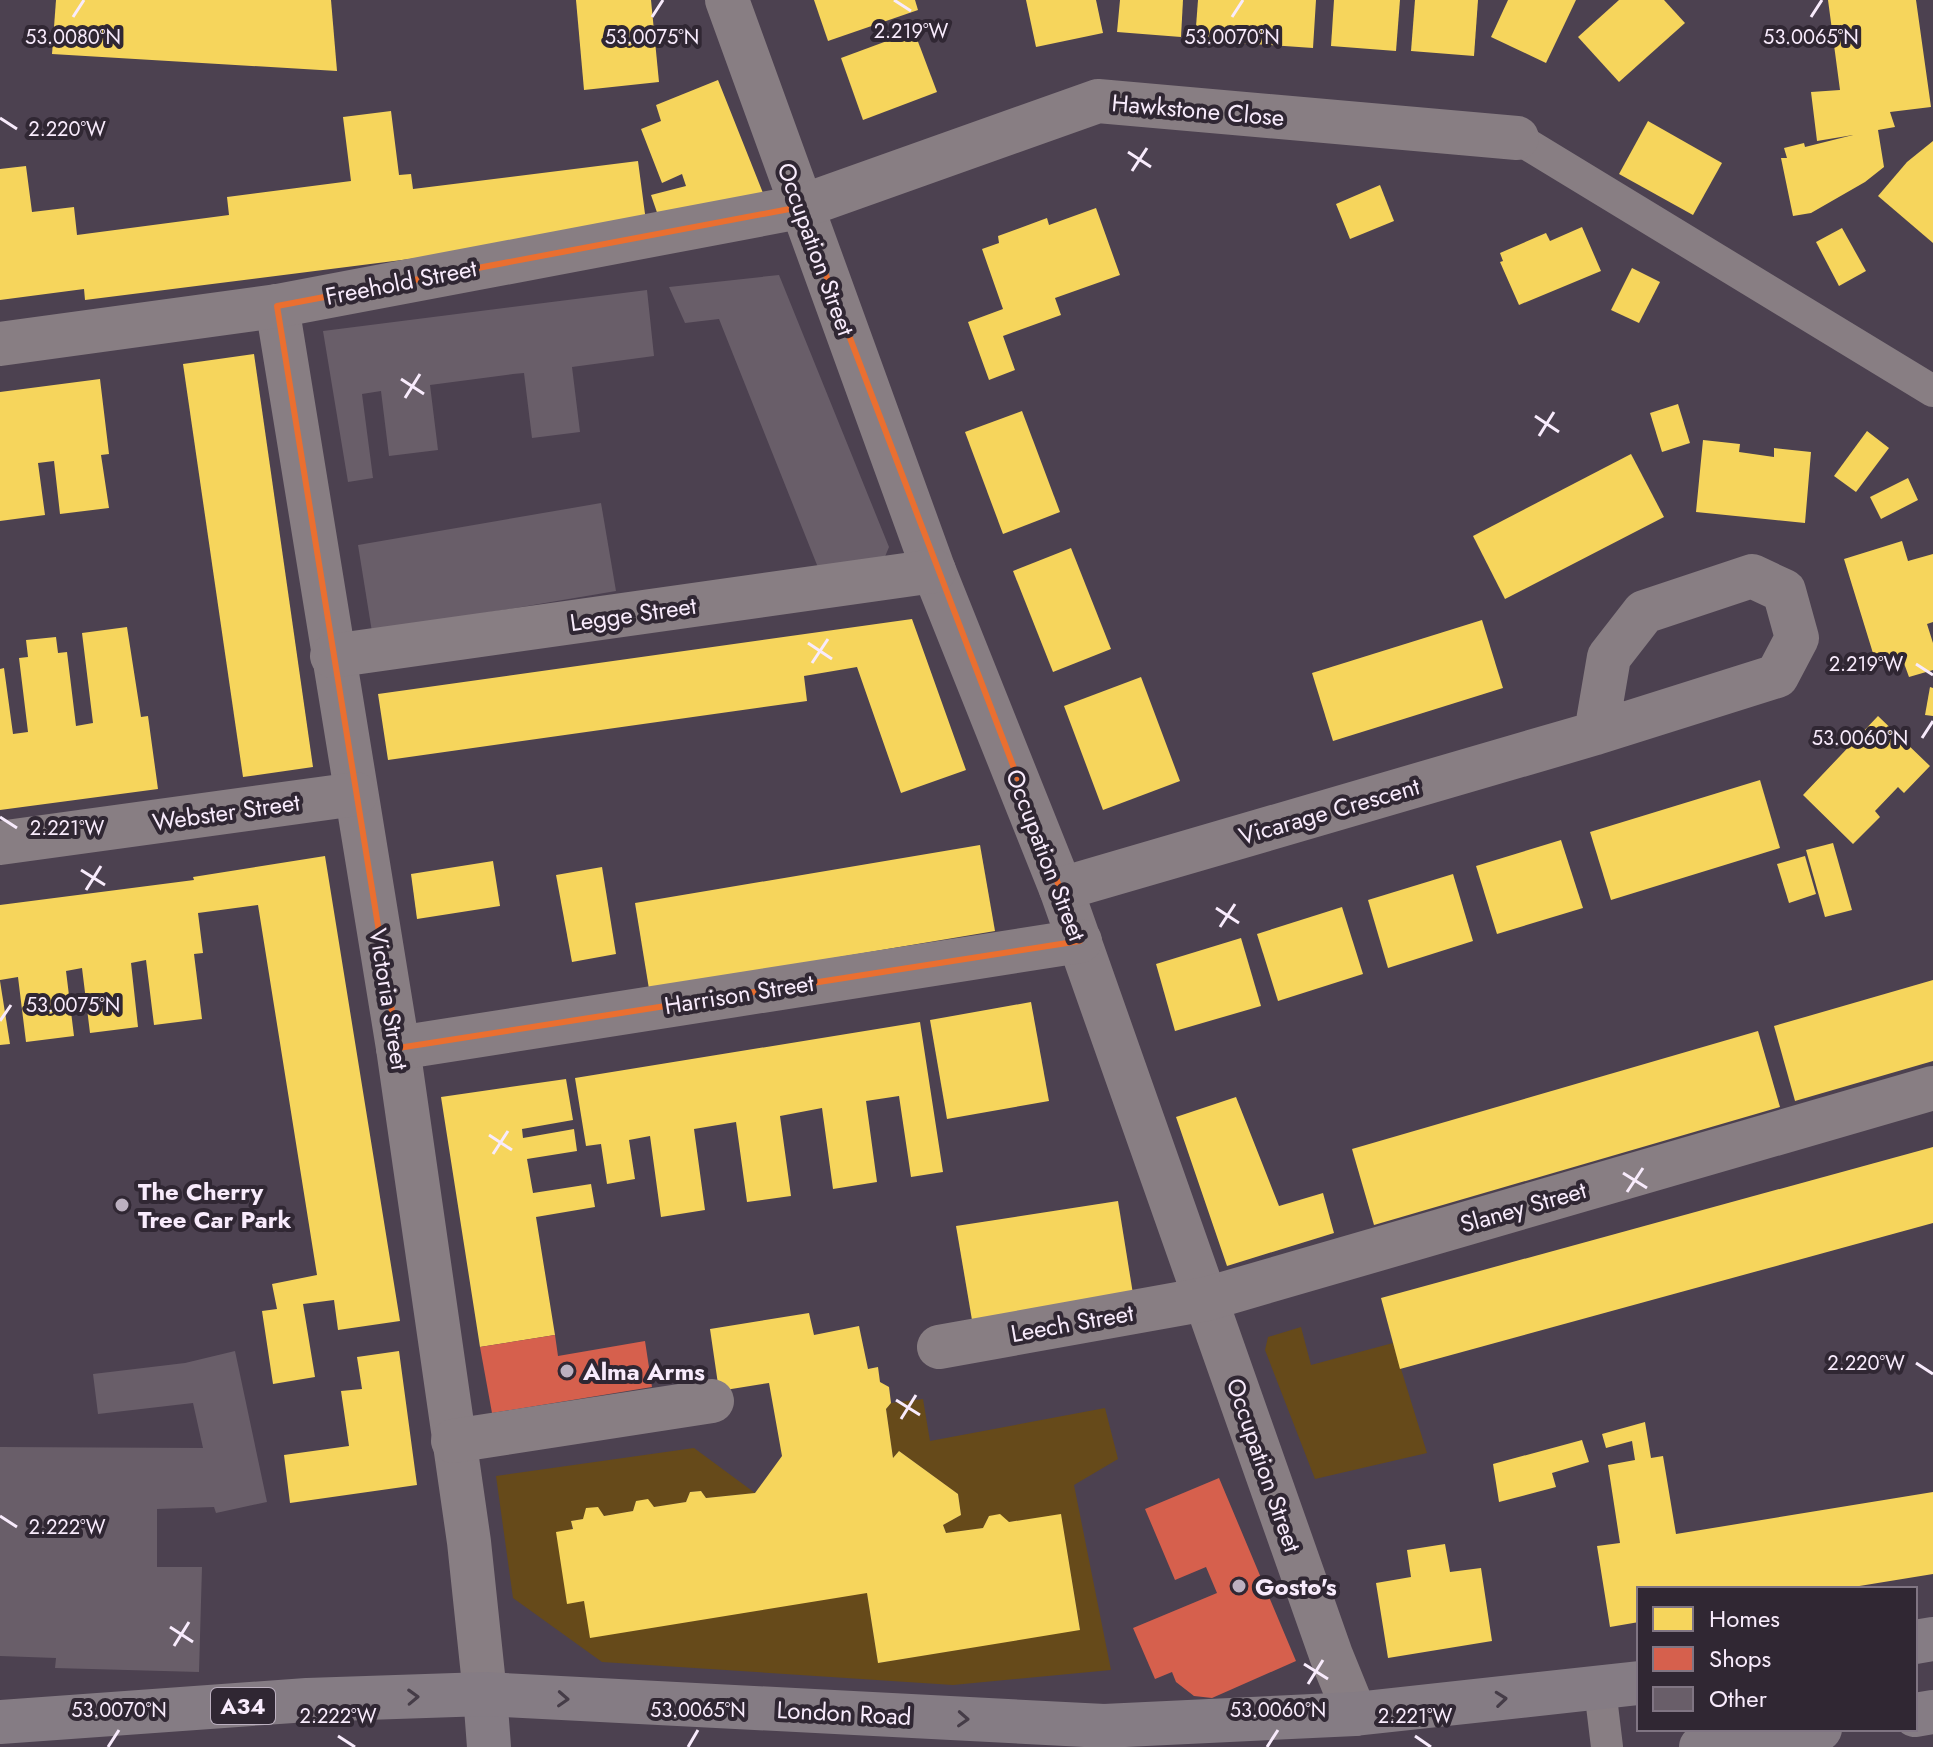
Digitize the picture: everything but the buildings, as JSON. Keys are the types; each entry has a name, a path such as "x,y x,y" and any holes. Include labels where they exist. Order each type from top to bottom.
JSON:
{"highway":[{"name":"London Road","path":"0,1722 307,1700 485,1694 1104,1726 1355,1714 1620,1686"},
{"path":"485,1694 489,1747"},
{"path":"1701,1747 1807,1731"}],"street":[{"name":"Occupation Street","path":"727,0 934,571 1061,889 1331,1655 1355,1714"},
{"name":"Hawkstone Close","path":"800,207 1098,101 1517,138"},
{"name":"Freehold Street","path":"0,344 277,306 800,207"},
{"name":"Victoria Street","path":"277,306 398,1048 469,1542 485,1694"},
{"name":"Legge Street","path":"332,656 934,571"},
{"name":"Vicarage Crescent","path":"1061,889 1596,733 1777,676 1797,638 1784,591 1752,576 1644,612 1609,657 1596,733"},
{"name":"Webster Street","path":"0,843 356,794"},
{"name":"Harrison Street","path":"398,1048 1080,941"},
{"name":"Slaney Street","path":"1206,1299 1933,1088"},
{"name":"Leech Street","path":"939,1347 1206,1299"},
{"path":"453,1441 712,1401"}],"lane":[{"path":"1517,138 1933,391"},
{"path":"1607,1747 1620,1686"}],"highlighted area":[{"path":"800,207 1080,941 398,1048 277,306"}],"shaded area":[{"path":"1301,1327 1311,1365 1393,1343 1427,1453 1315,1479 1265,1350 1268,1337"},
{"path":"923,1399 930,1441 1105,1408 1118,1459 1074,1485 1111,1670 953,1685 602,1662 513,1598 496,1476 694,1448 755,1493 706,1498 701,1491 690,1492 686,1502 654,1507 636,1501 633,1511 604,1516 597,1507 583,1519 571,1521 584,1601 867,1593 878,1663 1080,1629 1061,1515 1009,1522 989,1516 983,1528 946,1533 943,1525 961,1515 958,1494 899,1451 893,1458 886,1409 891,1403"}],"place":[{"name":"The Cherry Tree Car Park","path":"122,1205"},
{"name":"Alma Arms","path":"567,1371"},
{"name":"Gosto's","path":"1239,1586"}]}
